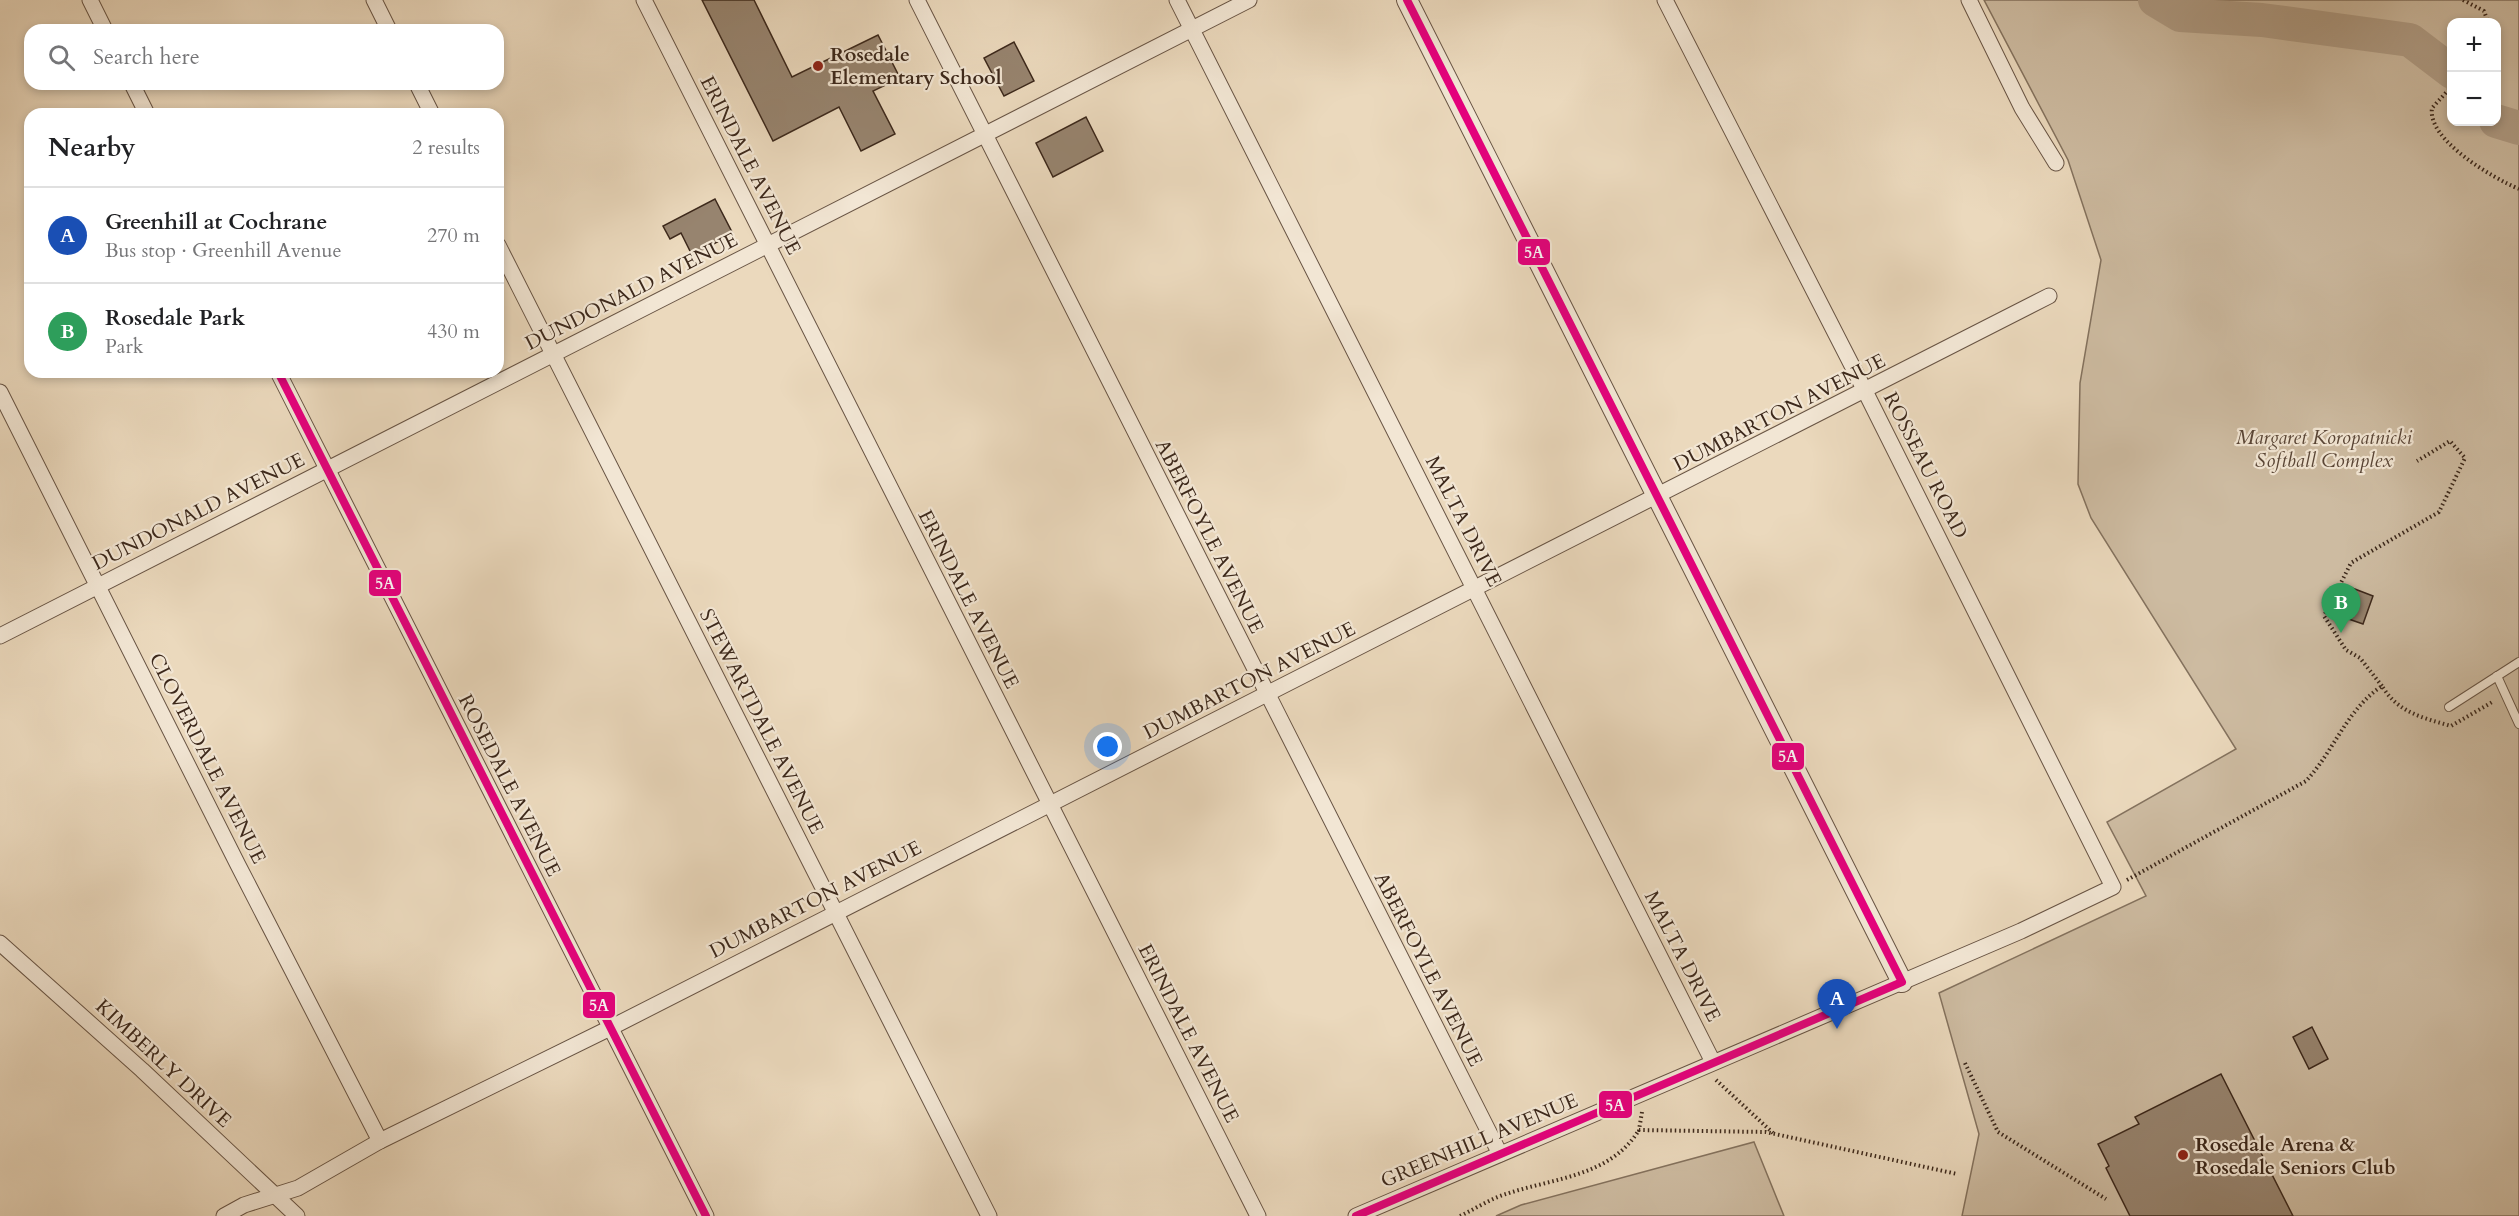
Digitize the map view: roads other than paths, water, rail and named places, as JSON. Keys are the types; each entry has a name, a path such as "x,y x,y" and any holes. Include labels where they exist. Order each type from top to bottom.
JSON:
{"street":[{"path":"90,0 102,24"},
{"path":"374,0 386,24"},
{"name":"ERINDALE AVENUE","path":"644,0 1258,1216"},
{"name":"ABERFOYLE AVENUE","path":"917,0 1500,1154"},
{"name":"MALTA DRIVE","path":"1177,0 1713,1062"},
{"name":"DUNDONALD AVENUE","path":"0,636 985,137 1191,28 1249,0"},
{"path":"1407,0 1902,982"},
{"name":"ROSSEAU ROAD","path":"1665,0 2113,887"},
{"path":"1969,0 2022,108 2056,163"},
{"path":"135,90 144,108"},
{"path":"420,90 429,108"},
{"name":"STEWARTDALE AVENUE","path":"504,257 989,1216"},
{"name":"DUMBARTON AVENUE","path":"224,1216 273,1194 298,1188 380,1141 610,1028 835,911 1659,497 2049,296"},
{"name":"ROSEDALE AVENUE","path":"281,378 706,1216"},
{"name":"CLOVERDALE AVENUE","path":"0,392 243,876 380,1141"},
{"name":"GREENHILL AVENUE","path":"1356,1216 1902,982 2113,887"},
{"name":"KIMBERLY DRIVE","path":"0,943 142,1070 297,1216"}],"lane":[{"path":"2449,706 2519,662"},
{"path":"2497,676 2519,724"}],"waterway":[{"path":"2155,0 2180,15 2262,20 2410,40 2447,68"},
{"path":"2501,123 2519,128"}],"place":[{"name":"Rosedale Elementary School","path":"818,66"},
{"name":"Rosedale Park","path":"2341,633"},
{"name":"Greenhill at Cochrane","path":"1837,1029"},
{"name":"Rosedale Arena & Rosedale Seniors Club","path":"2183,1155"}],"park label":[{"name":"Margaret Koropatnicki Softball Complex","path":"2324,448"}]}
